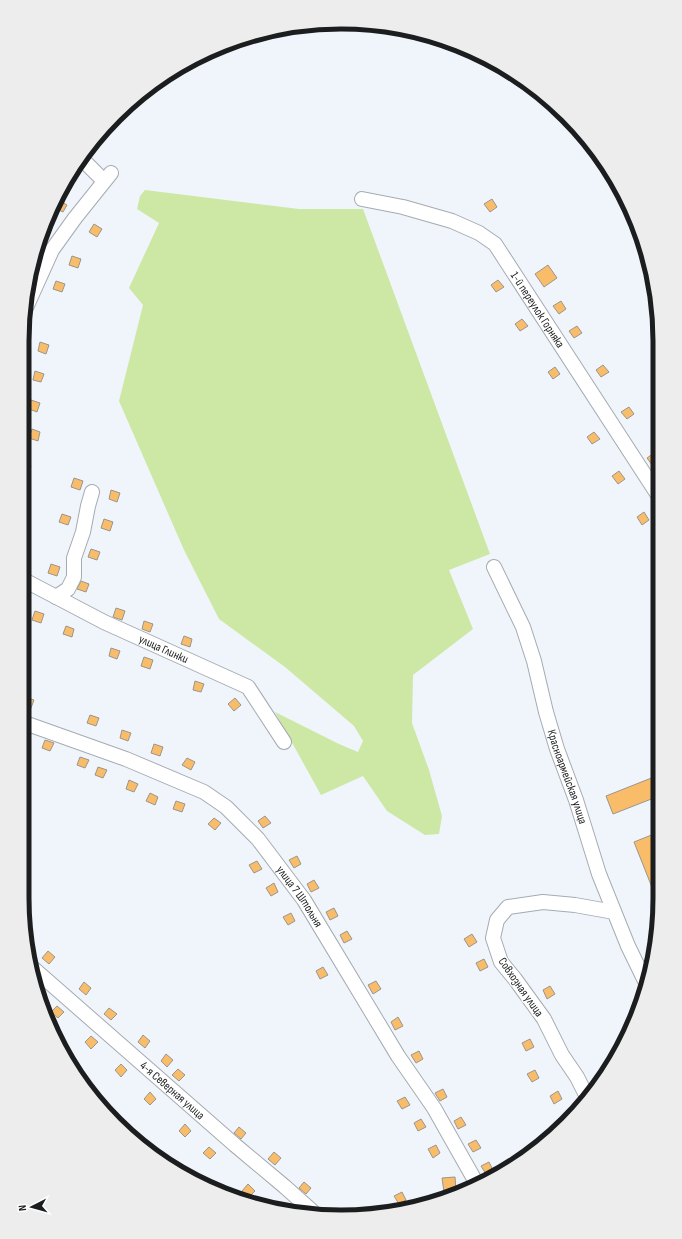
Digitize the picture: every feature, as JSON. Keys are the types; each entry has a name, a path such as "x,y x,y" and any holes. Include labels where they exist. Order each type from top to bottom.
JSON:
{"street":[{"path":"33,291 52,250 107,177 86,161"},
{"name":"1-й переулок Горняка","path":"362,199 403,207 452,221 479,233 495,244 653,487"},
{"path":"56,597 68,589 74,577 74,558 83,532 92,492"},
{"name":"Красноармейская улица","path":"494,567 523,627 534,661 546,712 557,749 576,800 599,874 628,946 643,975"},
{"name":"улица Глинки","path":"29,583 104,622 248,687 284,742"},
{"name":"улица 7 Штольня","path":"29,724 126,759 204,792 226,807 258,840 304,900 398,1056 434,1108 475,1180"},
{"name":"Совхозная улица","path":"585,1093 577,1077 562,1055 544,1019 501,962 493,938 497,920 508,907 543,902 575,905 614,912"},
{"name":"4-я Северная улица","path":"38,973 308,1208"}],"green space":[{"path":"145,190 299,209 363,209 490,554 449,570 473,629 413,675 412,723 429,770 442,816 439,834 425,835 387,811 363,776 321,795 275,712 358,752 363,741 354,726 285,667 219,619 184,550 119,401 143,305 129,288 159,223 137,209 140,196"}],"building":[{"path":"492,199 497,207 490,212 484,204"},
{"path":"62,202 67,205 63,212 58,210"},
{"path":"94,224 102,229 97,237 89,232"},
{"path":"72,256 81,259 78,268 69,265"},
{"path":"548,265 557,278 544,287 535,274"},
{"path":"498,280 504,287 496,292 491,285"},
{"path":"56,281 65,284 62,292 53,289"},
{"path":"561,301 566,309 559,314 553,306"},
{"path":"522,319 528,326 520,331 515,324"},
{"path":"577,326 582,333 574,338 569,331"},
{"path":"40,342 49,345 46,354 38,351"},
{"path":"603,365 609,372 601,377 596,370"},
{"path":"555,367 560,374 553,379 548,372"},
{"path":"35,371 44,374 41,382 33,380"},
{"path":"31,400 40,403 37,412 29,409"},
{"path":"629,407 634,414 627,419 621,412"},
{"path":"32,429 40,432 38,441 29,438"},
{"path":"594,432 600,439 592,444 587,437"},
{"path":"653,454 653,464 652,465 647,458"},
{"path":"619,471 625,479 618,484 612,476"},
{"path":"74,478 83,481 80,490 71,487"},
{"path":"111,490 120,493 117,502 109,499"},
{"path":"644,512 649,520 642,525 637,517"},
{"path":"62,514 71,517 68,525 59,522"},
{"path":"104,519 113,522 110,531 101,528"},
{"path":"91,549 100,552 97,560 88,557"},
{"path":"51,564 60,567 57,576 48,573"},
{"path":"81,581 89,584 86,592 77,589"},
{"path":"116,608 125,611 122,620 113,617"},
{"path":"35,611 44,614 41,623 32,620"},
{"path":"144,621 153,624 150,632 142,629"},
{"path":"66,626 74,629 72,637 63,634"},
{"path":"184,636 192,639 190,647 181,644"},
{"path":"111,648 120,651 117,659 109,656"},
{"path":"144,657 153,660 150,669 141,666"},
{"path":"195,681 204,684 201,692 193,690"},
{"path":"29,698 34,700 31,708 29,707"},
{"path":"235,698 241,705 234,711 228,704"},
{"path":"90,715 99,718 96,726 87,723"},
{"path":"122,730 131,733 128,741 120,738"},
{"path":"45,740 54,743 50,751 42,748"},
{"path":"154,744 163,747 160,756 151,753"},
{"path":"80,757 89,760 85,768 77,765"},
{"path":"187,758 195,762 191,770 182,765"},
{"path":"98,767 107,770 103,778 95,775"},
{"path":"653,777 653,798 613,814 606,796"},
{"path":"129,780 138,784 134,792 126,789"},
{"path":"150,793 158,797 155,805 146,801"},
{"path":"176,801 185,804 182,812 173,809"},
{"path":"265,816 271,823 263,828 258,821"},
{"path":"214,818 221,823 215,830 208,824"},
{"path":"653,834 653,890 634,842"},
{"path":"297,856 301,864 294,868 289,860"},
{"path":"257,861 262,869 254,873 249,865"},
{"path":"314,880 319,888 311,892 307,884"},
{"path":"274,883 278,892 271,896 266,888"},
{"path":"334,908 338,916 330,920 326,912"},
{"path":"291,913 295,921 288,925 283,917"},
{"path":"347,931 352,939 344,943 340,935"},
{"path":"472,934 477,942 469,947 464,939"},
{"path":"48,951 55,957 49,964 42,958"},
{"path":"484,959 488,967 480,971 476,963"},
{"path":"323,967 328,975 320,979 316,971"},
{"path":"376,981 381,989 373,994 368,985"},
{"path":"84,982 91,988 86,995 79,989"},
{"path":"550,986 555,994 547,999 543,990"},
{"path":"57,1006 64,1012 58,1018 51,1012"},
{"path":"109,1008 117,1014 111,1020 104,1014"},
{"path":"398,1017 403,1026 395,1030 391,1022"},
{"path":"143,1035 150,1041 145,1048 138,1042"},
{"path":"91,1036 98,1042 91,1049 85,1042"},
{"path":"530,1039 534,1047 526,1051 522,1043"},
{"path":"419,1051 423,1059 416,1063 411,1055"},
{"path":"166,1054 173,1060 167,1067 161,1061"},
{"path":"121,1064 127,1070 121,1077 115,1070"},
{"path":"178,1069 185,1075 179,1081 172,1075"},
{"path":"535,1070 539,1078 532,1082 527,1074"},
{"path":"443,1089 447,1097 440,1101 435,1093"},
{"path":"558,1091 562,1099 554,1104 550,1096"},
{"path":"150,1092 156,1099 150,1105 144,1099"},
{"path":"405,1097 410,1105 402,1109 397,1101"},
{"path":"461,1117 466,1125 458,1129 454,1121"},
{"path":"421,1119 426,1127 418,1131 414,1123"},
{"path":"185,1124 191,1131 185,1137 179,1131"},
{"path":"239,1127 246,1133 241,1139 234,1133"},
{"path":"476,1140 481,1148 473,1152 468,1144"},
{"path":"436,1145 440,1153 433,1158 428,1149"},
{"path":"209,1147 216,1153 210,1159 203,1153"},
{"path":"274,1152 281,1158 275,1165 268,1159"},
{"path":"489,1162 493,1170 486,1174 481,1166"},
{"path":"455,1177 456,1188 444,1192 442,1178"},
{"path":"304,1182 311,1188 306,1194 299,1188"},
{"path":"248,1184 255,1191 250,1196 242,1191"},
{"path":"402,1192 406,1200 399,1204 394,1196"}]}
